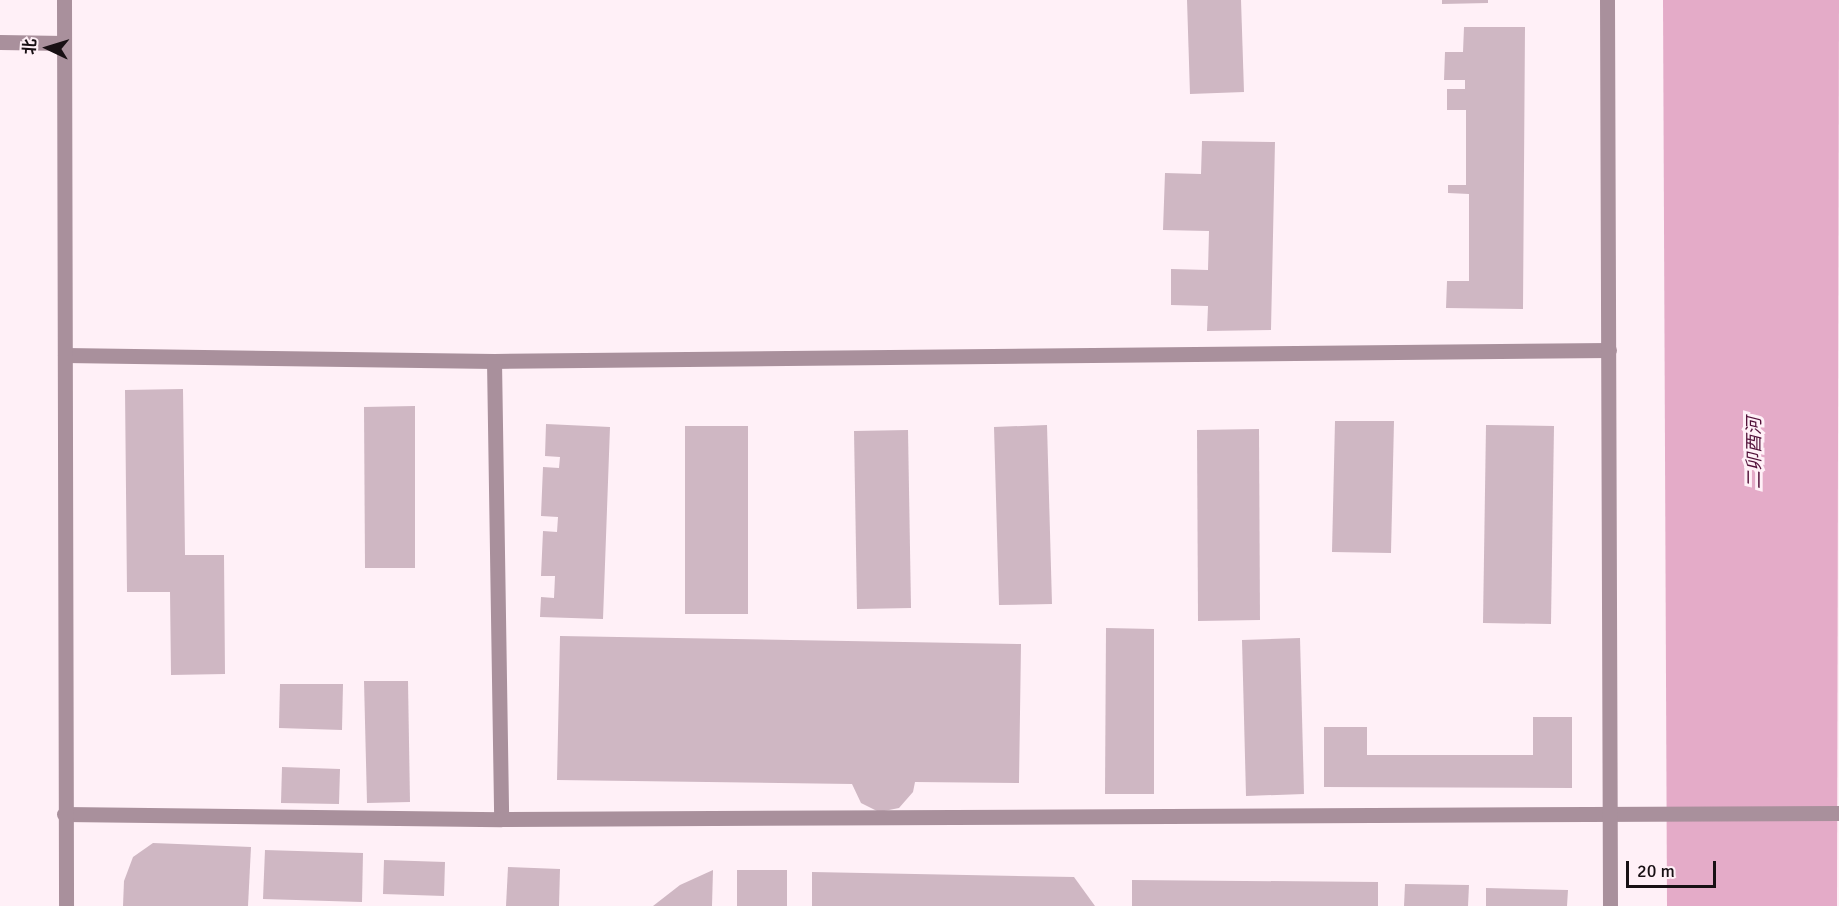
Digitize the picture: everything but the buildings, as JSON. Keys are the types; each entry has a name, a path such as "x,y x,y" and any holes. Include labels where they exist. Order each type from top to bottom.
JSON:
{"street":[{"path":"64,0 66,906"},
{"path":"1607,0 1611,906"},
{"path":"0,42 64,43"},
{"path":"65,355 494,361 1609,350"},
{"path":"494,361 501,819"},
{"path":"64,814 501,819 1610,814 1639,812 1839,813"}],"water":[{"name":"二卯酉河","path":"1663,0 1839,0 1837,906 1667,906"}]}
